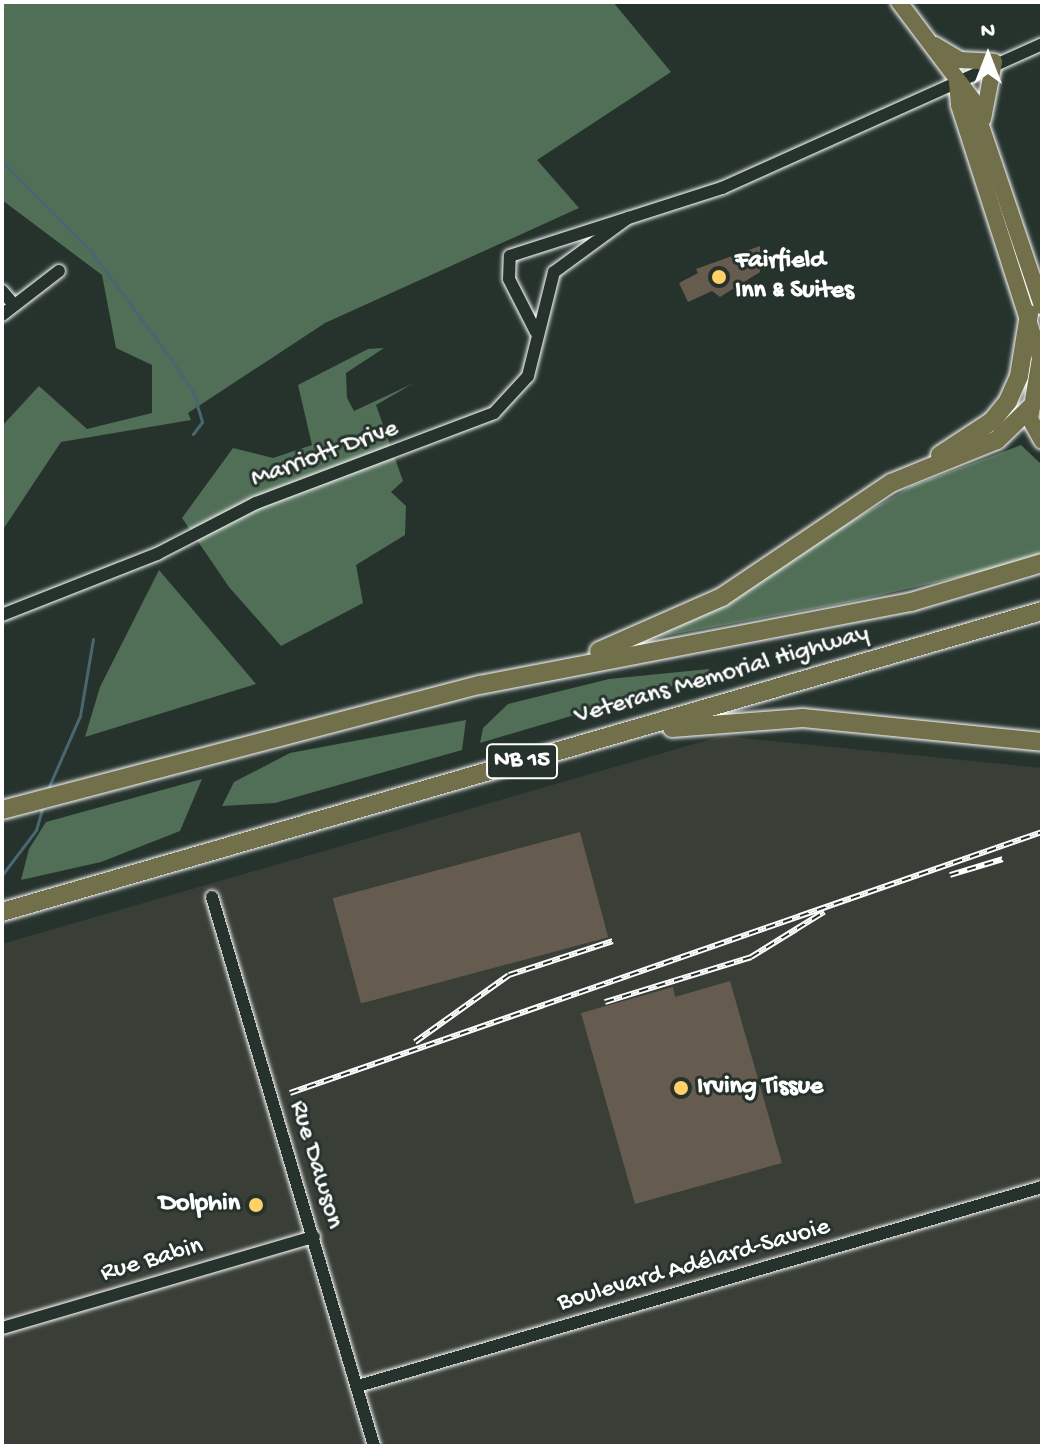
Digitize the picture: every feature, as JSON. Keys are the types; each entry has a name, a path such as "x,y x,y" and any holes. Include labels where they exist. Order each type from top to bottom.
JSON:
{"highway":[{"path":"480,685 602,650 696,612 992,421 1008,401 1019,376 1035,310"},
{"path":"914,472 997,440 1036,398"},
{"name":"Veterans Memorial Highway","path":"2,810 480,685 911,602 1042,563"},
{"name":"Veterans Memorial Highway","path":"2,912 1042,611"},
{"path":"479,774 742,718 803,718 1042,744"}],"main road":[{"path":"899,2 933,45 984,130 1035,310 1041,369 1033,430 1042,441"},
{"path":"933,45 960,60 994,62 984,93 984,130"},
{"path":"957,82 959,105 1035,310"}],"street":[{"name":"Marriott Drive","path":"536,332 509,279 510,256 628,218 801,156 994,62 1042,44"},
{"name":"Marriott Drive","path":"2,615 85,584 256,503 494,413 528,376 536,332 554,272 628,218"},
{"path":"2,315 59,271"},
{"path":"2,291 14,305"},
{"name":"Rue Dawson","path":"212,897 374,1446"},
{"name":"Boulevard Adélard-Savoie","path":"358,1386 1042,1187"},
{"name":"Rue Babin","path":"2,1328 314,1237"}],"shaded area":[{"path":"722,736 1042,768 1042,1446 2,1446 2,944"}],"green space":[{"path":"2,2 613,2 671,72 537,160 579,208 325,323 188,413 191,420 61,442 2,531 2,426 39,386 87,429 152,413 152,365 116,348 102,275 2,200"},
{"path":"384,348 346,373 347,398 354,411 414,383 376,405 403,481 391,492 406,506 405,535 356,565 363,603 281,646 229,587 182,518 233,448 273,458 312,445 298,385 368,349"},
{"path":"1021,445 1042,465 1042,558 850,602 648,639 912,486"},
{"path":"159,570 256,684 85,737 100,687"},
{"path":"709,669 709,675 480,743 483,728 508,704 609,679"},
{"path":"466,720 462,750 275,803 222,806 234,782 290,753"},
{"path":"202,779 180,831 101,862 21,880 29,849 46,822"}],"building":[{"name":"Fairfield Inn & Suites","path":"760,246 760,272 720,297 712,291 688,302 679,283 698,273 696,269"},
{"path":"580,832 608,937 361,1004 333,898"},
{"name":"Irving Tissue","path":"730,981 782,1163 635,1204 581,1013 673,987 675,997"}],"waterway":[{"path":"2,161 93,254 171,359 193,392 202,422 193,434"},
{"path":"47,791 80,716 93,639"},
{"path":"2,875 36,830 43,806"}],"railway":[{"path":"290,1093 1042,832"},
{"path":"950,875 1003,859"},
{"path":"605,1002 751,957 824,912"},
{"path":"415,1042 509,975 613,941"}],"place":[{"name":"Fairfield Inn & Suites","path":"719,277"},
{"name":"Irving Tissue","path":"681,1088"},
{"name":"Dolphin","path":"256,1205"}]}
